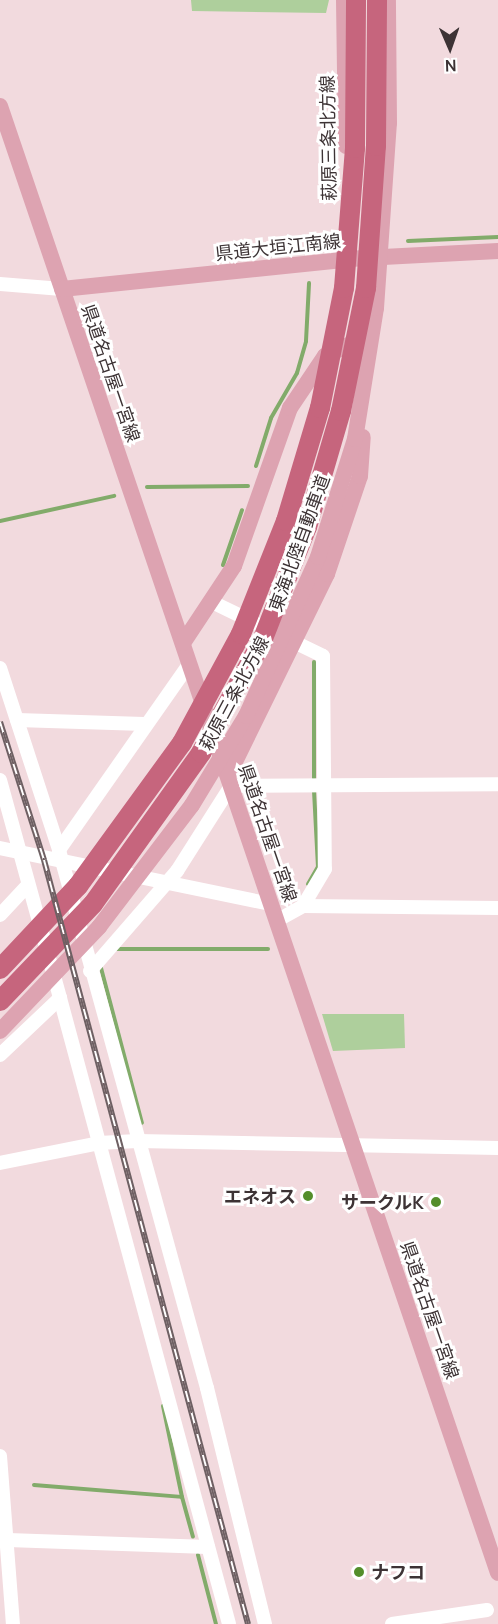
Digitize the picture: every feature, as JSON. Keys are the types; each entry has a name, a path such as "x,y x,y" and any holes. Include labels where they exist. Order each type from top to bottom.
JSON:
{"highway":[{"name":"東海北陸自動車道","path":"0,969 78,886 182,743 241,634 279,541 320,408 344,288 356,148 356,0"},
{"name":"東海北陸自動車道","path":"0,1001 93,904 190,770 262,640 307,527 341,411 366,288 376,156 377,0"}],"main road":[{"name":"萩原三条北方線","path":"344,0 348,200 372,258"},
{"name":"萩原三条北方線","path":"0,1031 99,927 192,805 246,716 318,558 350,465 376,308 372,258 388,0"},
{"name":"県道名古屋一宮線","path":"0,106 498,1573"},
{"name":"県道大垣江南線","path":"62,289 372,258 498,252"},
{"path":"183,643 214,603 234,566 290,408 325,356 372,335"},
{"path":"230,781 298,643 360,476 362,402"}],"street":[{"path":"0,284 62,289"},
{"path":"214,603 323,656 325,869 303,906"},
{"path":"60,855 144,724 190,663"},
{"path":"0,668 60,855 90,971 109,1012 126,1071 137,1142 207,1388 265,1624"},
{"path":"17,720 144,724"},
{"path":"0,780 229,1624"},
{"path":"90,971 165,885 230,781 323,784 498,784"},
{"path":"0,848 21,853 60,855 165,885 274,912 303,906 498,908"},
{"path":"0,915 28,885"},
{"path":"0,1055 60,998"},
{"path":"0,1163 99,1143 498,1148"},
{"path":"0,1456 13,1624"},
{"path":"8,1540 208,1547"},
{"path":"392,1624 487,1610"}],"green space":[{"path":"191,0 329,0 326,13 192,11"},
{"path":"322,1014 404,1014 405,1048 333,1051"}],"waterway":[{"path":"408,241 498,237"},
{"path":"256,466 271,418 297,373 306,341 309,283"},
{"path":"147,487 248,486"},
{"path":"0,521 114,496"},
{"path":"223,565 242,510"},
{"path":"314,662 314,778"},
{"path":"308,884 318,867 314,790"},
{"path":"117,949 268,949"},
{"path":"101,968 142,1123"},
{"path":"34,1485 182,1497 163,1406"},
{"path":"182,1497 193,1537"},
{"path":"198,1555 216,1624"}],"railway":[{"path":"0,722 44,860 248,1624"}],"place":[{"name":"エネオス","path":"308,1196"},
{"name":"サークルK","path":"436,1202"},
{"name":"ナフコ","path":"359,1572"}]}
